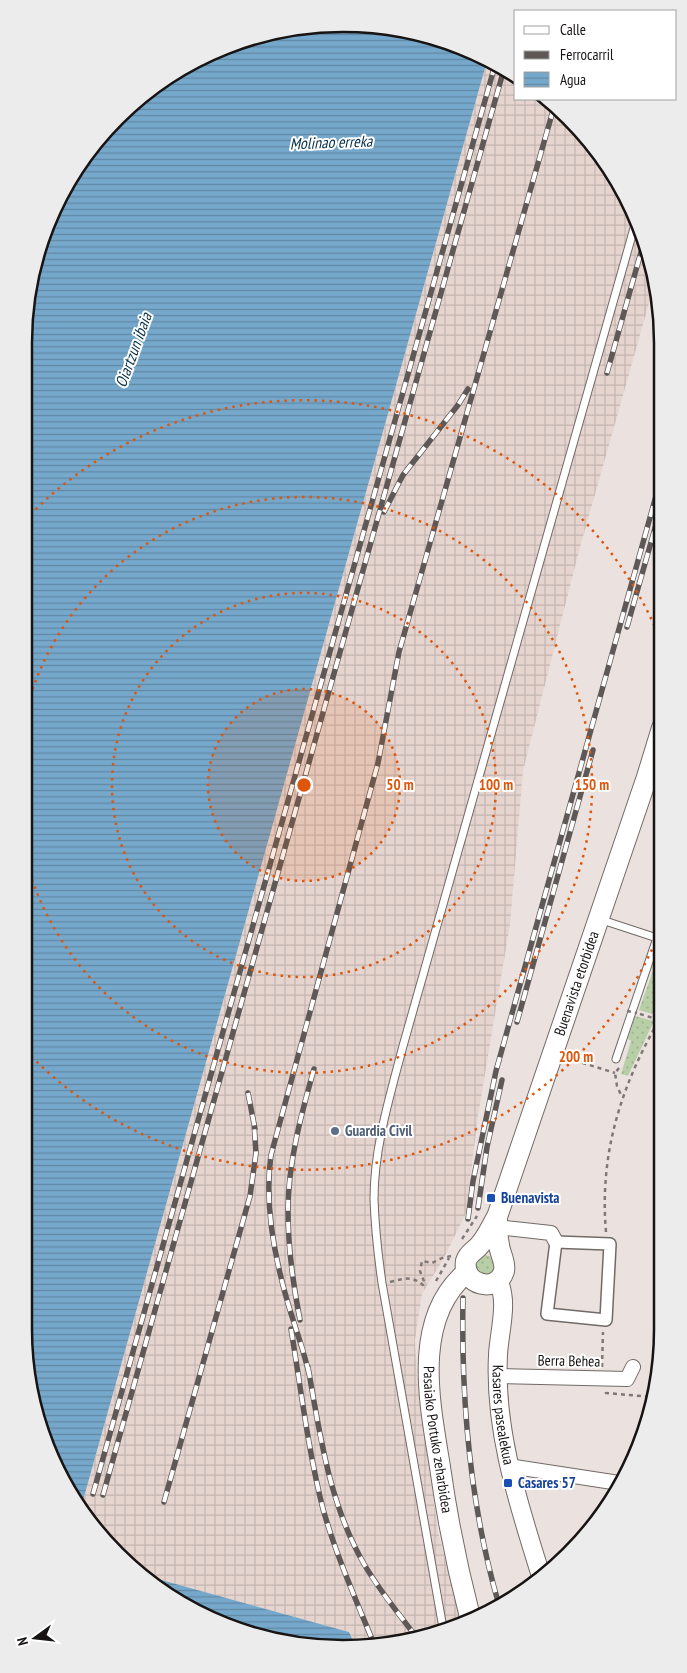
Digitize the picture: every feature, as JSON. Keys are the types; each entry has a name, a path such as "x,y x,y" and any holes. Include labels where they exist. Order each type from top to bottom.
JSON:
{"main road":[{"name":"Buenavista etorbidea","path":"460,1265 473,1250 478,1248 497,1222 654,754"},
{"name":"Buenavista etorbidea","path":"497,1222 500,1253 503,1258 504,1270 498,1280"},
{"path":"478,1248 490,1246 500,1253"},
{"path":"460,1265 478,1283 488,1284 498,1280"},
{"name":"Pasaiako Portuko zeharbidea","path":"460,1265 436,1322 429,1363 429,1385 447,1515 457,1567 469,1614"}],"street":[{"path":"647,777 654,768"},
{"path":"497,1222 551,1234 556,1242 547,1314 606,1320 610,1244 556,1242"},
{"name":"Kasares pasealekua","path":"498,1280 504,1299 498,1356 498,1376 508,1466 539,1571"},
{"name":"Berra Behea","path":"498,1376 627,1379 633,1367"},
{"path":"508,1466 614,1482"}],"lane":[{"path":"442,1624 382,1283 376,1236 374,1198 379,1149 384,1119 403,1046 633,231"},
{"path":"599,919 654,937"},
{"path":"616,1059 654,947"}],"path":[{"path":"627,1011 653,1018 654,1016"},
{"path":"607,1244 604,1208 608,1152 622,1097 637,1062 654,1030"},
{"path":"568,1058 616,1074 617,1086 622,1097"},
{"path":"382,1283 411,1278 416,1279 423,1285 425,1284 420,1271 422,1261 432,1264 450,1256 460,1265"},
{"path":"606,1393 647,1397"}],"shaded area":[{"path":"485,67 514,84 514,100 537,100 549,110 590,154 613,188 631,224 644,263 651,296 579,551 523,771 510,924 478,1116 466,1213 444,1258 422,1294 415,1340 417,1381 438,1532 460,1618 404,1635 353,1640 349,1632 159,1579 138,1563 110,1535 83,1499"}],"green space":[{"path":"654,968 654,1010 652,1014 639,1010"},
{"path":"635,1016 654,1021 628,1076 621,1074 631,1041 628,1039"},
{"path":"485,1255 492,1258 495,1265 492,1272 485,1275 478,1272 475,1265 478,1258"}],"water":[{"path":"344,32 404,38 463,56 485,67 83,1499 56,1449 43,1410 35,1370 32,1330 32,344 35,303 43,263 56,224 74,188 110,138 154,97 188,74 224,56 283,38"},
{"path":"159,1579 349,1632 353,1640 303,1638 263,1630 224,1617 188,1599"}],"railway":[{"path":"93,1494 493,71"},
{"path":"103,1495 502,76"},
{"path":"309,1374 275,1251 269,1193 271,1155 378,763 399,652 552,113"},
{"path":"607,373 641,253"},
{"path":"384,512 403,475 458,405 468,389"},
{"path":"468,1219 473,1181 496,1071 654,503"},
{"path":"627,627 654,532"},
{"path":"517,1022 593,750"},
{"path":"300,1320 293,1279 288,1225 290,1175 296,1139 314,1069"},
{"path":"478,1208 487,1147 502,1080"},
{"path":"248,1093 255,1129"},
{"path":"164,1502 250,1196 256,1153 254,1123"},
{"path":"463,1298 464,1376 469,1453 481,1530 498,1600"},
{"path":"291,1329 309,1442 323,1509 340,1560 372,1639"},
{"path":"308,1367 327,1468 342,1517 352,1541 370,1574 413,1633"}],"place":[{"name":"Guardia Civil","path":"335,1131"},
{"name":"Buenavista","path":"491,1198"},
{"name":"Casares 57","path":"508,1483"}],"water label":[{"name":"Molinao erreka","path":"331,142"},
{"name":"Oiartzun ibaia","path":"133,350"}]}
